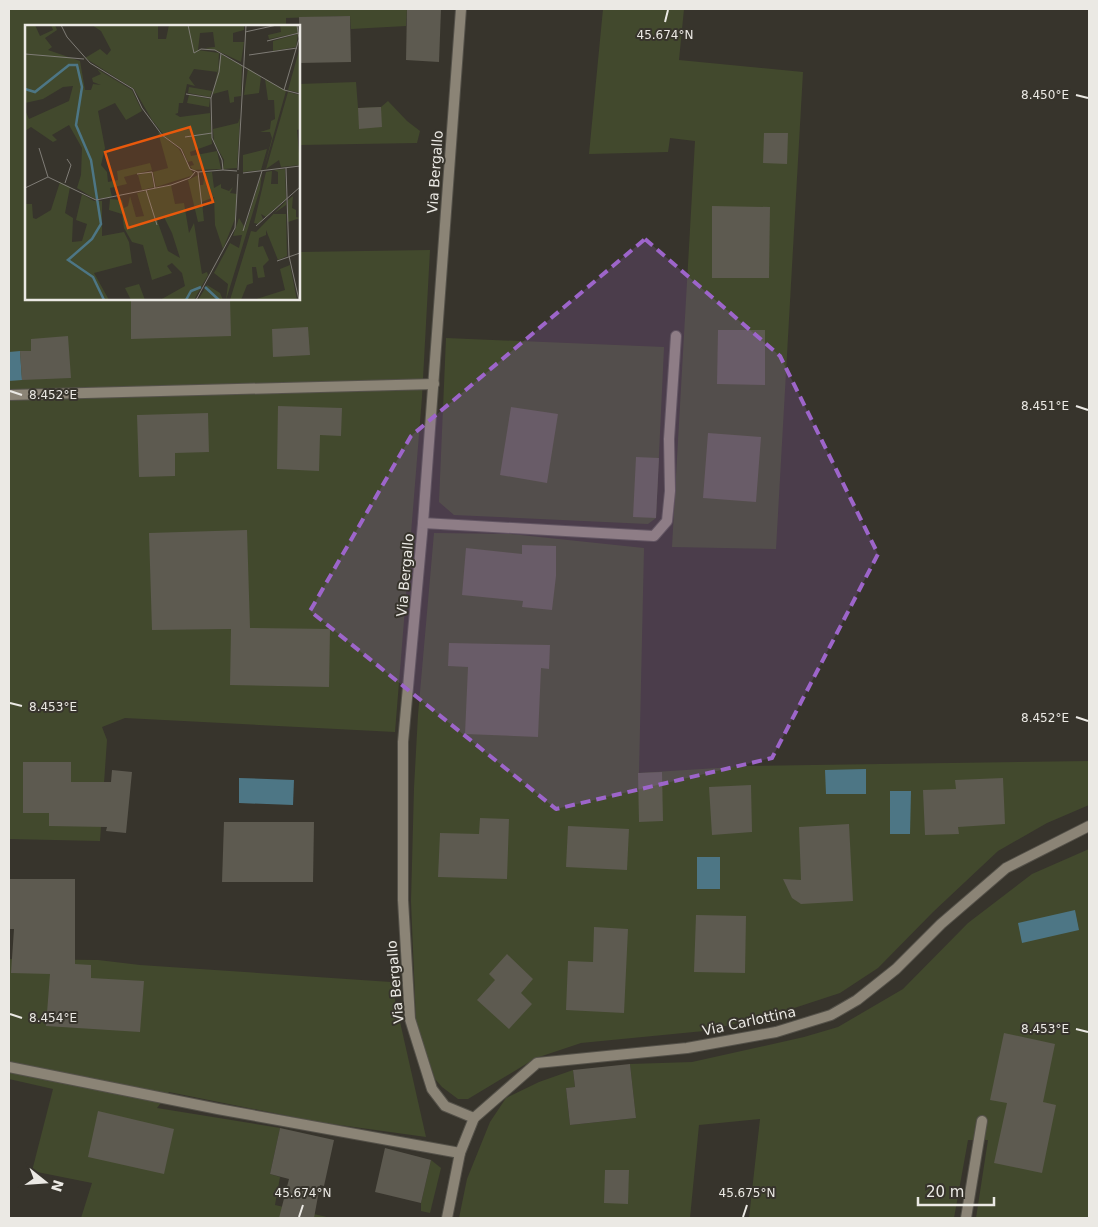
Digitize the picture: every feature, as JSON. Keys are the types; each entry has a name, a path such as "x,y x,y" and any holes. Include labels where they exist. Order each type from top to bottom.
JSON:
{"street":[{"name":"Via Bergallo","path":"461,9 424,523 403,742 403,900 410,1019 432,1089 446,1106 474,1118"},
{"path":"424,523 654,536 666,521 670,491 669,439 676,336"},
{"path":"9,395 434,384"},
{"name":"Via Carlottina","path":"447,1218 460,1153 474,1118 537,1063 687,1048 776,1032 831,1016 857,1000 896,969 942,924 1006,868 1089,826"},
{"path":"9,1067 460,1153"},
{"path":"966,1218 982,1121"}],"highlighted area":[{"path":"645,239 780,356 878,554 772,758 556,809 310,611 411,436"}],"green space":[{"path":"9,9 407,9 406,26 351,29 350,16 286,18 286,25 25,25 25,300 300,300 300,252 430,250 422,397 395,732 125,718 102,727 107,740 100,841 9,839"},
{"path":"603,9 684,9 679,60 803,72 776,549 672,547 695,141 670,138 668,152 589,154"},
{"path":"356,82 358,108 381,107 388,101 407,121 420,131 417,143 300,145 300,84"},
{"path":"446,338 664,347 656,518 648,524 454,515 439,502"},
{"path":"434,533 511,534 644,548 639,773 749,766 1089,761 1089,805 1047,823 998,851 933,912 878,968 840,993 776,1014 704,1031 581,1043 536,1058 468,1099 458,1099 435,1079 416,1022 411,901 414,788 418,715"},
{"path":"1089,849 1089,1218 976,1218 988,1140 968,1140 954,1218 749,1218 760,1119 699,1125 690,1218 459,1218 467,1179 490,1122 506,1098 539,1082 573,1070 575,1087 566,1088 570,1125 636,1118 630,1064 692,1062 804,1037 838,1027 903,989 968,923 1032,874"},
{"path":"9,959 98,960 140,965 391,982 426,1137 318,1122 169,1092 157,1108 280,1128 270,1174 280,1177 275,1205 331,1218 81,1218 92,1183 32,1171 53,1089 9,1079"},
{"path":"431,1160 441,1168 430,1213 421,1211 421,1203"}],"water":[{"path":"20,351 22,380 9,381 9,352"},
{"path":"866,769 866,794 826,794 825,770"},
{"path":"239,778 294,780 293,805 239,803"},
{"path":"890,791 911,791 910,834 890,834"},
{"path":"697,857 720,857 720,889 697,889"},
{"path":"1075,910 1079,930 1022,943 1018,923"}],"building":[{"path":"407,9 441,9 439,62 406,60"},
{"path":"350,16 351,62 300,63 299,17"},
{"path":"381,107 382,127 359,129 358,108"},
{"path":"764,133 788,133 787,164 763,163"},
{"path":"712,206 770,207 769,278 712,278"},
{"path":"131,300 230,300 231,336 131,339"},
{"path":"308,327 310,355 273,357 272,329"},
{"path":"718,330 765,330 765,385 717,384"},
{"path":"68,336 71,378 22,380 20,351 31,351 31,339"},
{"path":"278,406 342,408 341,436 320,435 319,471 277,469"},
{"path":"511,407 558,414 547,483 500,475"},
{"path":"208,413 209,452 175,453 175,476 139,477 137,415"},
{"path":"708,433 761,437 756,502 703,498"},
{"path":"636,457 659,458 656,518 633,517"},
{"path":"247,530 250,628 330,629 329,687 230,685 231,629 152,630 149,533"},
{"path":"522,545 556,546 556,576 552,610 522,607 523,601 462,595 466,548 522,554"},
{"path":"449,643 550,645 549,669 541,668 538,737 465,734 468,667 448,666"},
{"path":"23,762 71,762 71,782 111,782 112,770 132,772 126,833 106,831 107,827 49,826 49,813 23,813"},
{"path":"662,772 663,821 639,822 638,773"},
{"path":"1003,778 1005,824 958,827 959,834 925,835 923,790 956,789 955,780"},
{"path":"751,785 752,832 712,835 709,787"},
{"path":"480,818 509,819 507,879 438,877 440,833 479,834"},
{"path":"224,822 314,822 313,882 222,882"},
{"path":"849,824 853,901 801,904 792,898 783,879 801,880 799,827"},
{"path":"568,826 629,829 627,870 566,867"},
{"path":"9,879 75,879 75,964 91,965 91,978 144,981 140,1032 46,1026 50,974 11,973 14,929 9,929"},
{"path":"696,915 746,916 745,973 694,972"},
{"path":"594,927 628,929 624,1013 566,1010 568,961 593,962"},
{"path":"507,954 533,979 521,993 532,1004 509,1029 477,1000 495,980 489,974"},
{"path":"1004,1033 1055,1044 1043,1102 1056,1105 1042,1173 994,1163 1007,1103 990,1100"},
{"path":"630,1064 636,1118 570,1125 566,1088 575,1087 573,1070"},
{"path":"98,1111 174,1129 164,1174 88,1157"},
{"path":"280,1128 334,1140 324,1186 320,1185 314,1218 279,1218 289,1179 270,1174"},
{"path":"385,1148 431,1160 421,1203 375,1192"},
{"path":"605,1170 629,1170 628,1204 604,1203"}]}
